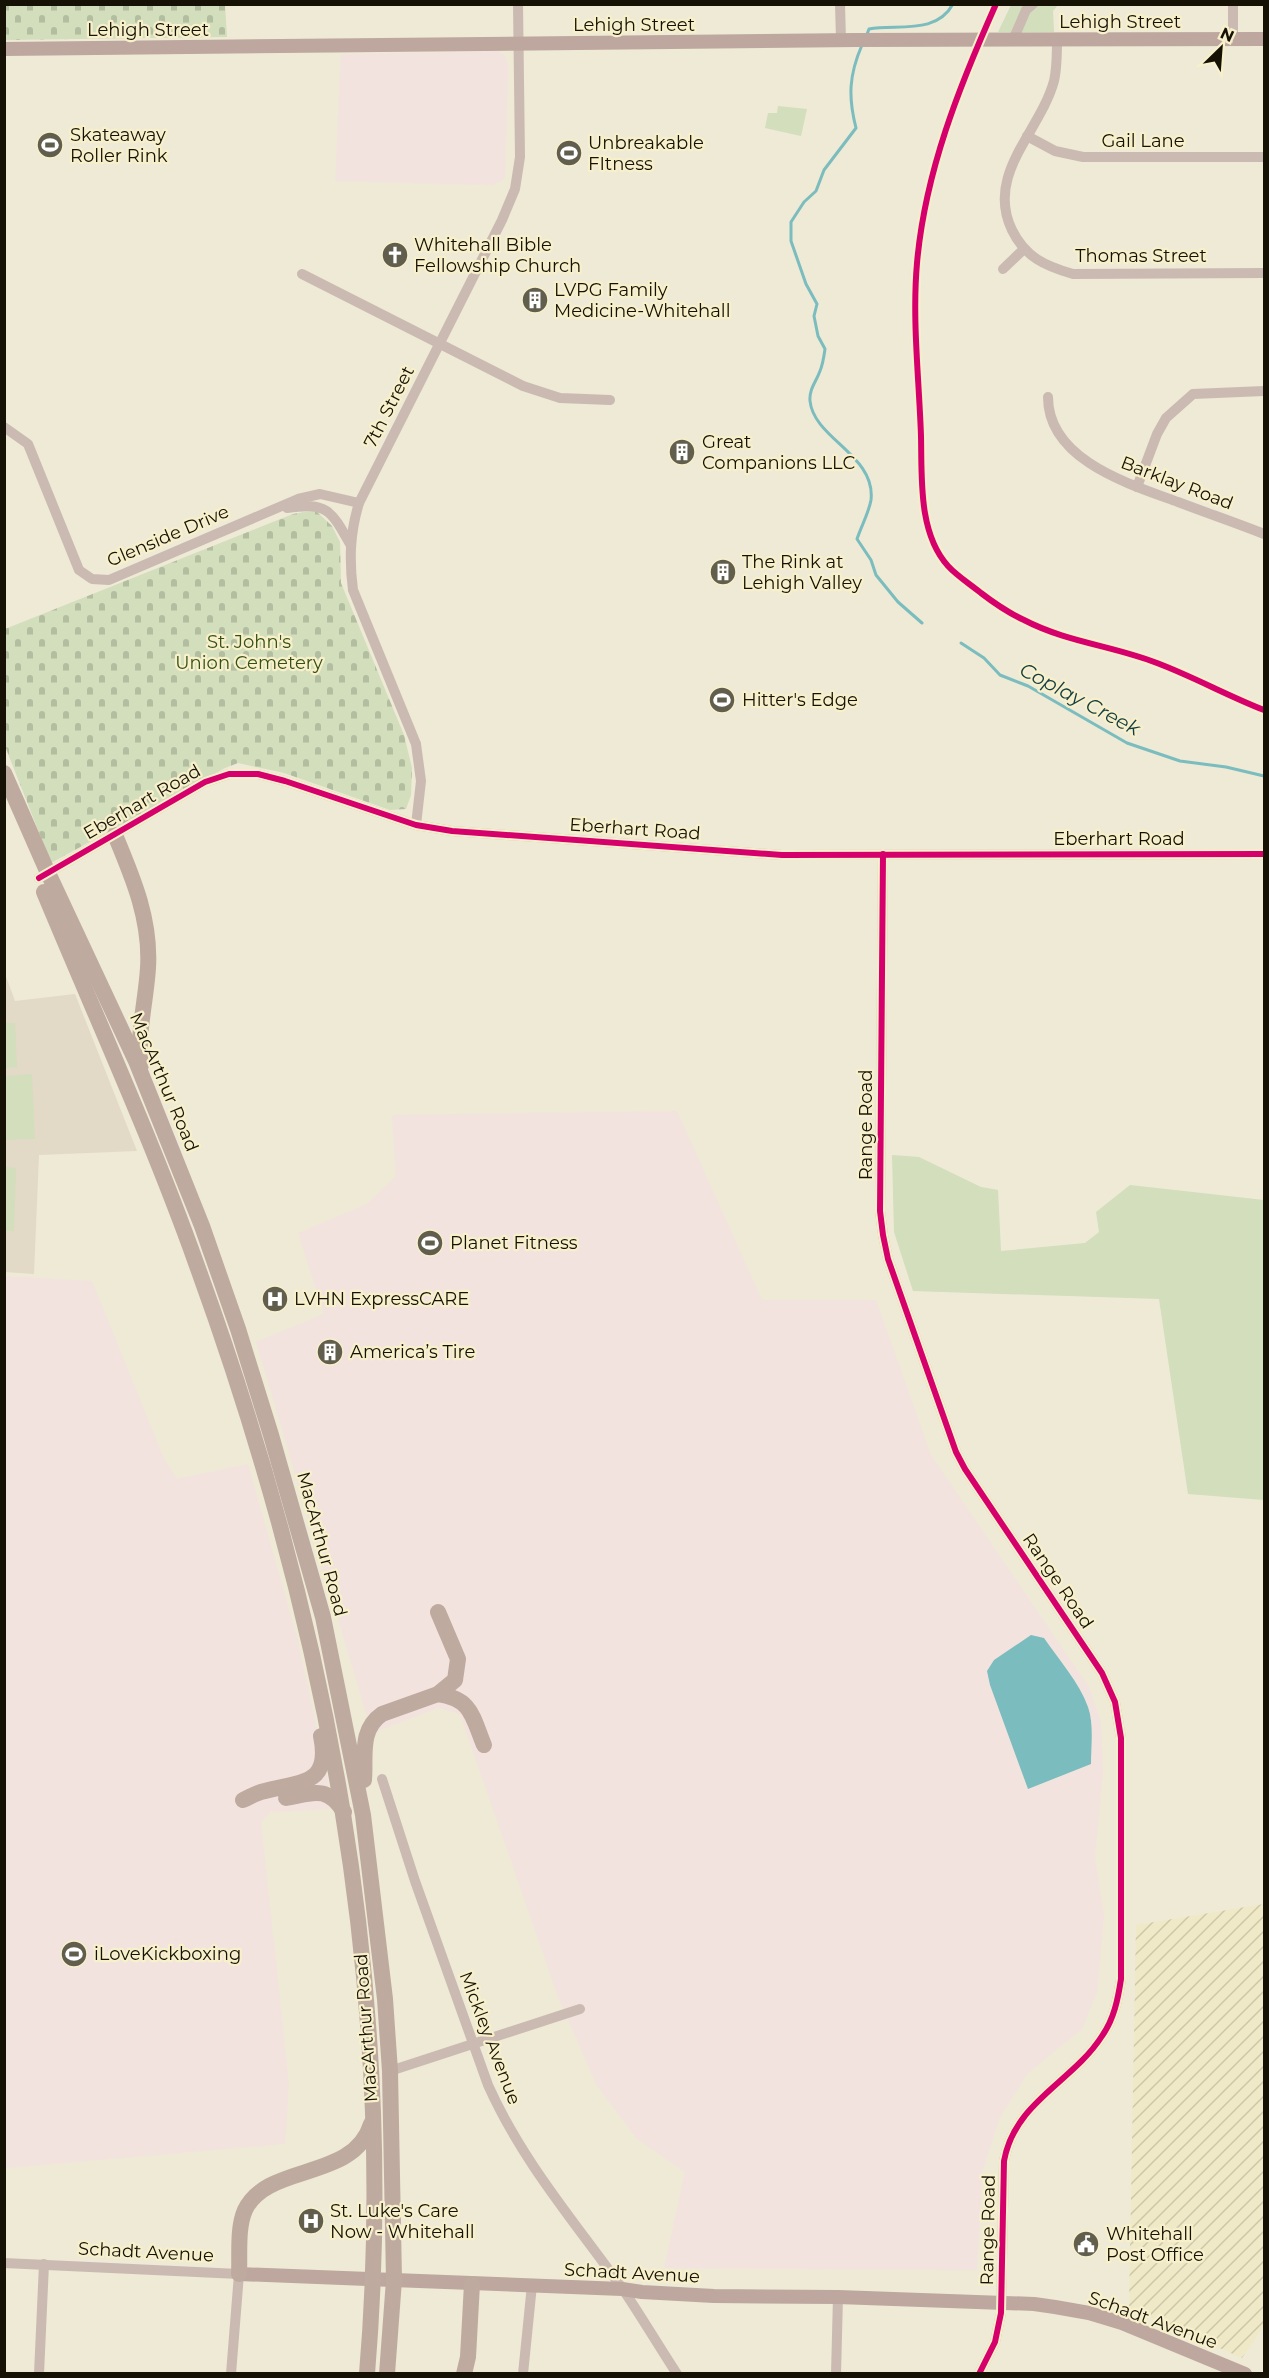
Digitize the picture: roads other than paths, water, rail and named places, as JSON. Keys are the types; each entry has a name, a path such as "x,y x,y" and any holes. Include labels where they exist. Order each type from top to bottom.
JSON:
{"highway":[{"name":"MacArthur Road","path":"4,773 157,1159 203,1282 285,1541 321,1692 344,1812 368,2009 374,2114 374,2280 367,2373"},
{"name":"MacArthur Road","path":"4,800 43,875 148,1092 214,1257 275,1448 321,1609 360,1796 378,1930 390,2071 394,2280 387,2373"},
{"path":"115,835 140,898 147,931 148,965 140,1051 148,1092"},
{"path":"360,1796 364,1775 365,1738 369,1725 382,1714 438,1694 455,1680 459,1665 438,1612"},
{"path":"321,1692 317,1711 323,1757 318,1773 305,1783 262,1791 243,1800 264,1802 323,1792 333,1797 344,1812"},
{"path":"438,1694 458,1699 467,1706 484,1744"},
{"path":"239,2274 242,2220 252,2199 270,2186 328,2164 355,2150 365,2138 374,2114"},
{"path":"464,2373 468,2357 472,2284"}],"main road":[{"name":"Lehigh Street","path":"4,49 841,40 1264,39"},
{"name":"Schadt Avenue","path":"239,2274 622,2289 714,2296 838,2297 1034,2304 1089,2313 1122,2323 1245,2373"}],"street":[{"name":"7th Street","path":"416,825 421,781 416,744 353,590 350,544 359,503 502,220 514,189 519,157 518,4"},
{"path":"840,4 841,40"},
{"path":"1013,40 1026,10 1033,4"},
{"path":"1233,4 1233,40"},
{"path":"1003,269 1024,249 1007,220 1004,201 1006,179 1026,136 1048,98 1057,63 1057,40"},
{"name":"Gail Lane","path":"1026,136 1055,151 1083,157 1264,157"},
{"name":"Thomas Street","path":"1024,249 1036,260 1052,268 1073,274 1264,273"},
{"path":"302,274 440,345 541,393 577,400 610,400"},
{"path":"1137,487 1157,434 1166,418 1193,394 1264,391"},
{"name":"Barklay Road","path":"1048,396 1048,411 1053,426 1064,441 1110,476 1264,534"},
{"name":"Glenside Drive","path":"4,428 27,444 79,570 92,579 109,580 281,507 320,494 359,503"},
{"path":"281,507 309,505 325,509 338,523 350,544"},
{"name":"Eberhart Road","path":"43,875 205,782 229,774 243,773 285,781 416,825 452,831 782,855 1264,854"},
{"name":"Range Road","path":"883,854 880,1211 888,1259 956,1452 965,1469 1102,1673 1115,1702 1121,1738 1119,1995 1110,2021 1093,2048 1034,2104 1017,2124 1010,2138 1004,2161 999,2328 995,2342 979,2373"},
{"name":"Mickley Avenue","path":"382,1779 415,1881 488,2085 515,2139 571,2222 622,2289 677,2373"},
{"path":"390,2071 580,2009"},
{"name":"Schadt Avenue","path":"4,2263 239,2274"},
{"path":"39,2373 44,2264"},
{"path":"231,2373 239,2274"},
{"path":"523,2373 532,2286"},
{"path":"836,2373 838,2297"}],"water":[{"path":"1031,1635 1044,1638 1079,1689 1090,1714 1092,1743 1091,1764 1028,1789 987,1671 994,1660"}],"waterway":[{"name":"Coplay Creek","path":"866,37 869,29 927,24 946,14 953,4"},
{"name":"Coplay Creek","path":"862,45 854,66 851,86 856,128 824,170 816,191 804,202 791,222 791,241 806,284 817,304 814,316 818,336 825,349 821,368 811,393 810,401 814,414 822,426 855,459 870,484 870,505 857,539 871,560 876,575 898,602 922,623"},
{"name":"Coplay Creek","path":"961,643 984,658 1000,675 1028,686 1127,743 1180,761 1226,767 1264,776"}],"place":[{"name":"Skateaway Roller Rink","path":"50,145"},
{"name":"Unbreakable FItness","path":"569,153"},
{"name":"Whitehall Bible Fellowship Church","path":"395,255"},
{"name":"LVPG Family Medicine-Whitehall","path":"535,300"},
{"name":"Great Companions LLC","path":"682,452"},
{"name":"The Rink at Lehigh Valley","path":"723,572"},
{"name":"Hitter's Edge","path":"722,700"},
{"name":"Planet Fitness","path":"430,1243"},
{"name":"LVHN ExpressCARE","path":"275,1299"},
{"name":"America’s Tire","path":"330,1352"},
{"name":"iLoveKickboxing","path":"74,1954"},
{"name":"St. Luke's Care Now - Whitehall","path":"311,2221"},
{"name":"Whitehall Post Office","path":"1086,2244"}],"park label":[{"name":"St. John's Union Cemetery","path":"249,652"}]}
